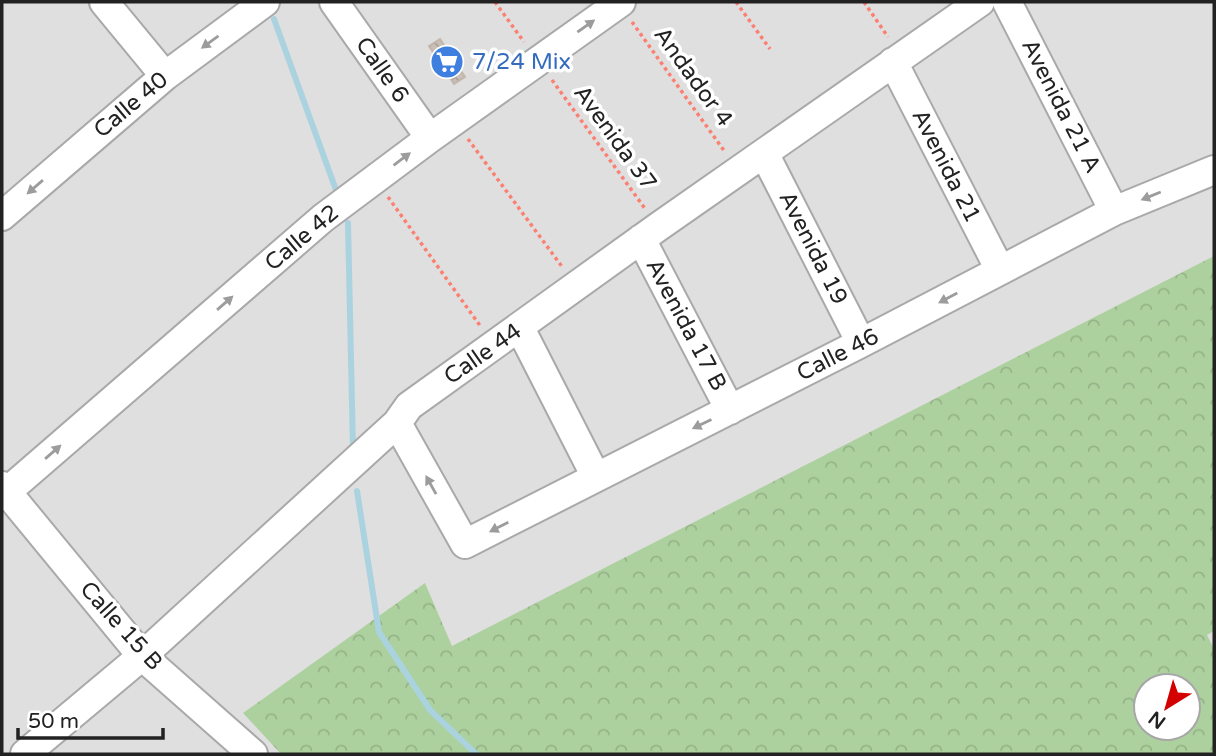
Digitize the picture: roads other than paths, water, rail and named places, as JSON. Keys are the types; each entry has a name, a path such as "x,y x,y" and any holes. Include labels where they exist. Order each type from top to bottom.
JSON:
{"street":[{"path":"104,2 165,76"},
{"name":"Calle 40","path":"4,209 165,76 265,2"},
{"name":"Calle 6","path":"334,2 430,138"},
{"name":"Calle 42","path":"4,491 323,218 620,2"},
{"name":"Calle 44","path":"25,754 142,656 397,423 410,406 650,233 980,2"},
{"name":"Avenida 21 A","path":"1007,2 1114,211"},
{"name":"Avenida 21","path":"897,59 1000,270"},
{"name":"Avenida 19","path":"764,153 861,344"},
{"name":"Calle 46","path":"397,423 464,544 861,344 1114,211 1214,170"},
{"name":"Avenida 17 B","path":"650,233 730,410"},
{"path":"520,328 596,477"},
{"name":"Calle 15 B","path":"4,491 142,656 253,754"}],"waterway":[{"path":"274,19 336,190"},
{"path":"348,223 353,449"},
{"path":"357,491 379,632 430,710 476,754"}],"place":[{"name":"7/24 Mix","path":"447,62"}]}
